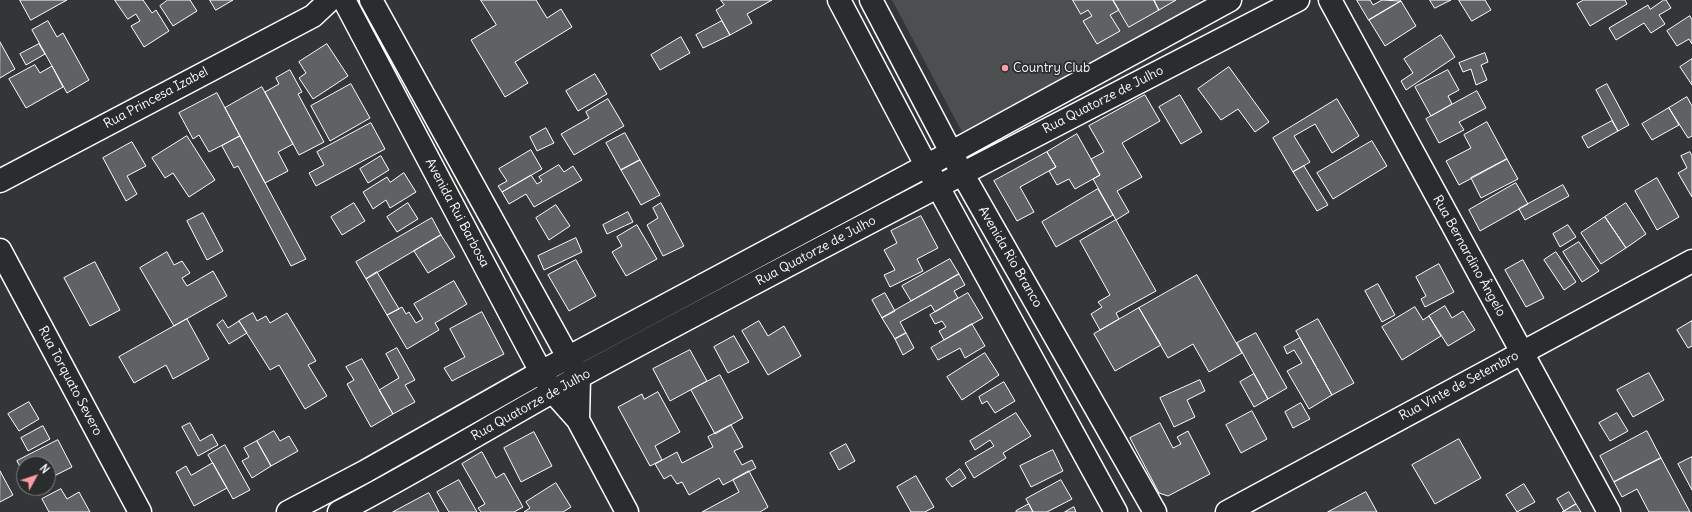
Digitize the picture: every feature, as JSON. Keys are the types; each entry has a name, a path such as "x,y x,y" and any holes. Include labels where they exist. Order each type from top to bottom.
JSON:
{"street":[{"name":"Rua Princesa Izabel","path":"313,16 330,0"},
{"name":"Rua Princesa Izabel","path":"0,180 313,16 347,5 371,0"},
{"name":"Avenida Rui Barbosa","path":"371,0 579,377 578,420"},
{"path":"839,0 926,165 1116,512"},
{"name":"Avenida Rio Branco","path":"871,0 962,173 1155,512"},
{"name":"Rua Quatorze de Julho","path":"288,512 366,471 541,372 952,152 1230,0"},
{"name":"Rua Quatorze de Julho","path":"339,512 579,377 962,173 1298,0"},
{"name":"Rua Bernardino Ângelo","path":"1330,0 1609,512"},
{"name":"Avenida Rui Barbosa","path":"347,5 541,372 553,392 578,420 627,512"},
{"path":"1170,33 1181,60"},
{"path":"877,72 901,57"},
{"path":"1078,83 1091,106"},
{"name":"Rua Torquato Severo","path":"0,250 140,512"},
{"name":"Rua Vinte de Setembro","path":"1227,512 1692,261"},
{"path":"366,471 377,492"}],"shaded area":[{"name":"Country Club","path":"892,0 1199,0 1201,5 962,132"}],"building":[{"path":"20,0 67,0 31,20"},
{"path":"115,0 143,0 152,13 156,10 169,31 144,47 131,26 140,21 136,14 128,19"},
{"path":"168,0 190,0 197,11 173,26 160,6"},
{"path":"210,0 233,0 216,10"},
{"path":"481,0 536,0 547,18 561,9 572,27 515,62 528,83 505,97 471,40 496,25"},
{"path":"721,0 772,0 747,14 752,23 730,35 716,10 724,5"},
{"path":"1073,0 1113,0 1119,10 1110,15 1120,31 1097,44 1083,21 1092,16 1088,10 1081,14"},
{"path":"1113,0 1154,0 1159,10 1129,27"},
{"path":"1154,0 1176,0 1159,10"},
{"path":"1357,0 1370,0 1373,5 1382,0 1401,1 1369,20"},
{"path":"1430,0 1451,0 1435,8"},
{"path":"1459,0 1485,0 1491,10 1472,21"},
{"path":"1584,0 1625,0 1627,4 1590,26 1577,4"},
{"path":"1666,0 1671,8 1659,15 1665,24 1651,33 1644,23 1616,40 1609,28 1648,5 1650,9"},
{"path":"1401,1 1416,26 1385,46 1369,20"},
{"path":"1690,16 1692,20 1692,44 1689,39 1677,46 1667,31"},
{"path":"48,21 57,37 63,33 89,80 67,93 32,30"},
{"path":"722,21 730,35 703,48 696,35"},
{"path":"1441,35 1455,57 1406,90 1401,81 1413,73 1404,59"},
{"path":"681,37 690,53 660,70 651,55"},
{"path":"0,42 15,69 0,78"},
{"path":"39,44 45,54 26,65 20,54"},
{"path":"327,44 348,76 313,99 299,78 306,73 299,62"},
{"path":"1485,53 1488,62 1481,65 1487,80 1476,85 1471,69 1463,72 1459,63"},
{"path":"1692,59 1692,85 1680,67"},
{"path":"35,65 40,73 52,66 63,87 26,108 9,79"},
{"path":"1229,67 1269,122 1255,132 1238,109 1221,120 1198,89"},
{"path":"290,70 302,92 298,94 324,142 299,155 265,92 279,84 276,78"},
{"path":"1448,70 1459,90 1448,96 1452,104 1431,116 1415,87"},
{"path":"595,74 607,94 578,111 566,91"},
{"path":"351,84 370,118 330,141 311,106"},
{"path":"1607,84 1629,125 1618,131 1596,90"},
{"path":"262,87 293,144 278,152 288,171 265,183 225,108"},
{"path":"1477,91 1486,108 1459,122 1464,130 1439,143 1426,119"},
{"path":"217,93 240,136 209,152 199,135 193,139 179,113"},
{"path":"1145,95 1160,121 1122,143 1142,177 1117,191 1129,212 1116,220 1093,179 1100,175 1091,159 1104,152 1089,126"},
{"path":"1180,95 1202,132 1181,144 1159,107"},
{"path":"1687,97 1692,106 1692,136 1688,138 1669,108"},
{"path":"608,99 624,126 574,155 561,134 589,118 586,112"},
{"path":"1337,99 1359,136 1332,153 1315,124 1294,136 1310,162 1293,172 1273,138"},
{"path":"1669,108 1679,125 1652,140 1642,124"},
{"path":"1612,121 1618,131 1588,148 1582,137"},
{"path":"1487,122 1507,159 1459,185 1446,161 1471,148 1464,135"},
{"path":"371,123 385,149 316,186 309,173 324,165 317,152"},
{"path":"546,128 554,143 537,151 530,137"},
{"path":"625,133 640,160 621,170 606,143"},
{"path":"1077,134 1100,175 1075,189 1069,179 1057,185 1049,171 1056,167 1047,152"},
{"path":"187,136 215,180 189,197 173,173 165,178 152,158"},
{"path":"240,136 306,259 291,266 238,166 234,168 222,146"},
{"path":"1372,141 1387,166 1333,199 1317,173"},
{"path":"132,142 146,166 127,176 137,194 126,201 103,158"},
{"path":"531,150 542,169 502,192 498,186 507,181 499,169"},
{"path":"1047,152 1056,167 1020,187 1034,212 1017,221 994,181"},
{"path":"1690,152 1692,156 1692,197 1678,173 1687,168 1681,156"},
{"path":"381,156 389,170 368,183 360,169"},
{"path":"1507,159 1518,179 1481,198 1471,178"},
{"path":"640,160 660,195 641,205 621,170"},
{"path":"559,165 564,172 573,166 582,180 534,207 526,194 509,204 502,192 531,175 537,184 542,181 539,177"},
{"path":"1304,166 1328,205 1317,211 1293,172"},
{"path":"404,173 416,192 390,208 386,200 373,209 363,192 387,177 390,182"},
{"path":"1657,178 1679,217 1657,230 1635,191"},
{"path":"1516,183 1528,204 1480,231 1469,210"},
{"path":"1563,185 1569,196 1525,220 1519,209"},
{"path":"1098,189 1113,215 1056,247 1042,222"},
{"path":"354,203 365,221 342,235 331,217"},
{"path":"408,203 418,219 397,232 387,217"},
{"path":"661,203 684,246 663,256 647,225 658,218 653,208"},
{"path":"1626,203 1646,234 1626,248 1605,217"},
{"path":"556,205 570,226 549,240 536,218"},
{"path":"628,212 633,222 607,234 603,225"},
{"path":"203,213 223,251 207,260 187,221"},
{"path":"921,216 938,248 917,259 923,271 890,287 884,275 895,270 884,250 897,243 891,231"},
{"path":"1605,217 1626,248 1601,264 1581,233"},
{"path":"432,218 441,235 366,279 356,262"},
{"path":"1116,220 1156,291 1116,313 1119,319 1100,330 1091,314 1102,307 1098,302 1110,295 1080,241"},
{"path":"637,225 657,259 626,276 612,252 622,246 617,237"},
{"path":"1568,225 1576,237 1560,247 1553,234"},
{"path":"441,235 455,257 428,273 414,251"},
{"path":"576,238 582,252 544,270 538,256"},
{"path":"1579,242 1599,271 1582,282 1563,252"},
{"path":"167,252 174,265 182,261 190,273 182,278 187,286 213,271 227,296 174,326 140,268"},
{"path":"1556,252 1576,282 1564,290 1544,260"},
{"path":"950,259 959,274 911,301 902,286"},
{"path":"576,260 596,296 569,311 548,275"},
{"path":"1523,260 1544,298 1526,307 1505,270"},
{"path":"95,262 120,310 90,326 64,278"},
{"path":"1439,264 1454,292 1425,307 1421,299 1426,296 1416,277"},
{"path":"377,272 399,309 387,315 366,279"},
{"path":"959,274 965,285 954,291 958,298 935,312 931,305 900,322 906,333 895,339 882,318"},
{"path":"1197,275 1242,353 1209,372 1193,344 1168,358 1139,308"},
{"path":"454,281 467,304 435,323 439,330 407,349 387,315 402,307 406,314 409,312 416,323 423,319 414,304"},
{"path":"1378,284 1395,315 1382,322 1365,291"},
{"path":"885,293 895,311 882,318 872,300"},
{"path":"968,293 983,318 944,340 939,331 946,327 942,321 935,324 930,315"},
{"path":"1445,306 1452,318 1463,311 1475,330 1448,346 1429,316"},
{"path":"1415,307 1423,320 1429,316 1441,336 1402,360 1382,327"},
{"path":"1139,308 1161,345 1115,371 1094,334"},
{"path":"482,312 504,354 452,381 444,368 465,357 450,329"},
{"path":"253,313 257,321 266,316 270,323 287,313 316,361 308,365 327,396 305,409 279,365 270,370 239,321"},
{"path":"187,319 209,359 173,379 166,365 134,383 119,357"},
{"path":"1318,319 1354,383 1332,395 1296,331"},
{"path":"223,320 228,328 239,321 247,333 229,344 217,325"},
{"path":"759,321 768,336 784,326 801,356 768,375 742,331"},
{"path":"1692,321 1692,346 1688,348 1677,330"},
{"path":"972,324 985,346 965,358 960,348 938,360 931,348"},
{"path":"906,333 914,348 903,355 895,339"},
{"path":"1256,333 1287,388 1268,399 1237,343"},
{"path":"734,336 749,362 728,373 714,347"},
{"path":"1300,338 1332,395 1309,409 1287,371 1302,363 1294,350 1287,354 1284,347"},
{"path":"397,348 415,380 405,385 415,402 393,414 379,390 399,378 386,354"},
{"path":"690,350 707,381 670,401 653,369"},
{"path":"985,353 999,375 962,400 947,377"},
{"path":"362,359 393,414 371,427 347,384 354,380 346,367"},
{"path":"1649,373 1664,400 1633,417 1617,390"},
{"path":"1254,374 1268,399 1254,407 1240,382"},
{"path":"720,375 743,418 715,434 691,390"},
{"path":"1200,380 1205,391 1187,400 1195,417 1174,427 1160,398"},
{"path":"1004,382 1015,401 995,413 987,401 982,404 979,397"},
{"path":"658,392 680,432 655,446 662,460 650,466 618,407 642,394 644,399"},
{"path":"29,402 39,419 19,431 8,414"},
{"path":"1301,403 1310,419 1293,428 1285,412"},
{"path":"1252,411 1267,439 1241,453 1226,425"},
{"path":"1016,413 1031,436 1003,453 1006,458 974,478 965,463 994,446 990,440 975,450 970,441"},
{"path":"1617,413 1628,431 1610,441 1599,423"},
{"path":"190,423 200,441 212,434 218,445 198,456 182,427"},
{"path":"1160,423 1173,448 1181,444 1177,437 1188,431 1210,474 1168,496 1159,493 1130,438"},
{"path":"731,425 743,447 734,451 742,465 752,460 756,468 723,485 719,478 689,495 682,482 677,484 671,475 664,479 655,464 677,452 682,463 713,447 708,437"},
{"path":"43,426 50,439 28,451 21,438"},
{"path":"274,431 280,441 289,436 298,451 271,466 257,441"},
{"path":"1647,431 1661,458 1614,482 1600,456"},
{"path":"534,432 552,466 521,482 504,448"},
{"path":"1459,439 1481,478 1435,504 1412,465"},
{"path":"58,440 72,467 56,475 56,456 27,456"},
{"path":"257,441 271,466 252,478 242,461 249,457 244,448"},
{"path":"846,444 855,461 839,470 830,453"},
{"path":"225,445 250,490 233,499 208,455"},
{"path":"1053,450 1063,471 1031,487 1020,466"},
{"path":"482,452 496,478 504,473 523,507 514,512 481,512 478,508 485,504 462,464"},
{"path":"1692,457 1692,490 1678,464"},
{"path":"1661,458 1690,512 1649,512 1637,489 1622,497 1614,482"},
{"path":"213,463 227,488 194,506 176,472 186,466 191,475"},
{"path":"960,469 966,478 952,487 946,479"},
{"path":"0,471 13,495 0,502"},
{"path":"749,471 768,507 760,512 702,512 739,492 733,480"},
{"path":"916,476 934,507 925,512 911,512 897,487"},
{"path":"459,480 477,512 449,512 437,492"},
{"path":"1061,480 1072,499 1047,512 1033,512 1026,499"},
{"path":"556,483 571,507 563,512 524,512 530,508 526,502"},
{"path":"1524,484 1535,502 1517,512 1506,495"},
{"path":"61,489 67,499 79,492 90,512 49,512 42,499 48,496 56,496 56,492"},
{"path":"1366,492 1377,512 1328,512"},
{"path":"1569,492 1576,504 1564,511 1557,499"},
{"path":"429,493 439,512 393,512"},
{"path":"1029,504 1033,512 1016,512 1016,511"},
{"path":"1576,504 1581,512 1562,512 1564,511"},
{"path":"1074,507 1076,512 1065,512"}],"place":[{"name":"Country Club","path":"1005,68"}]}
